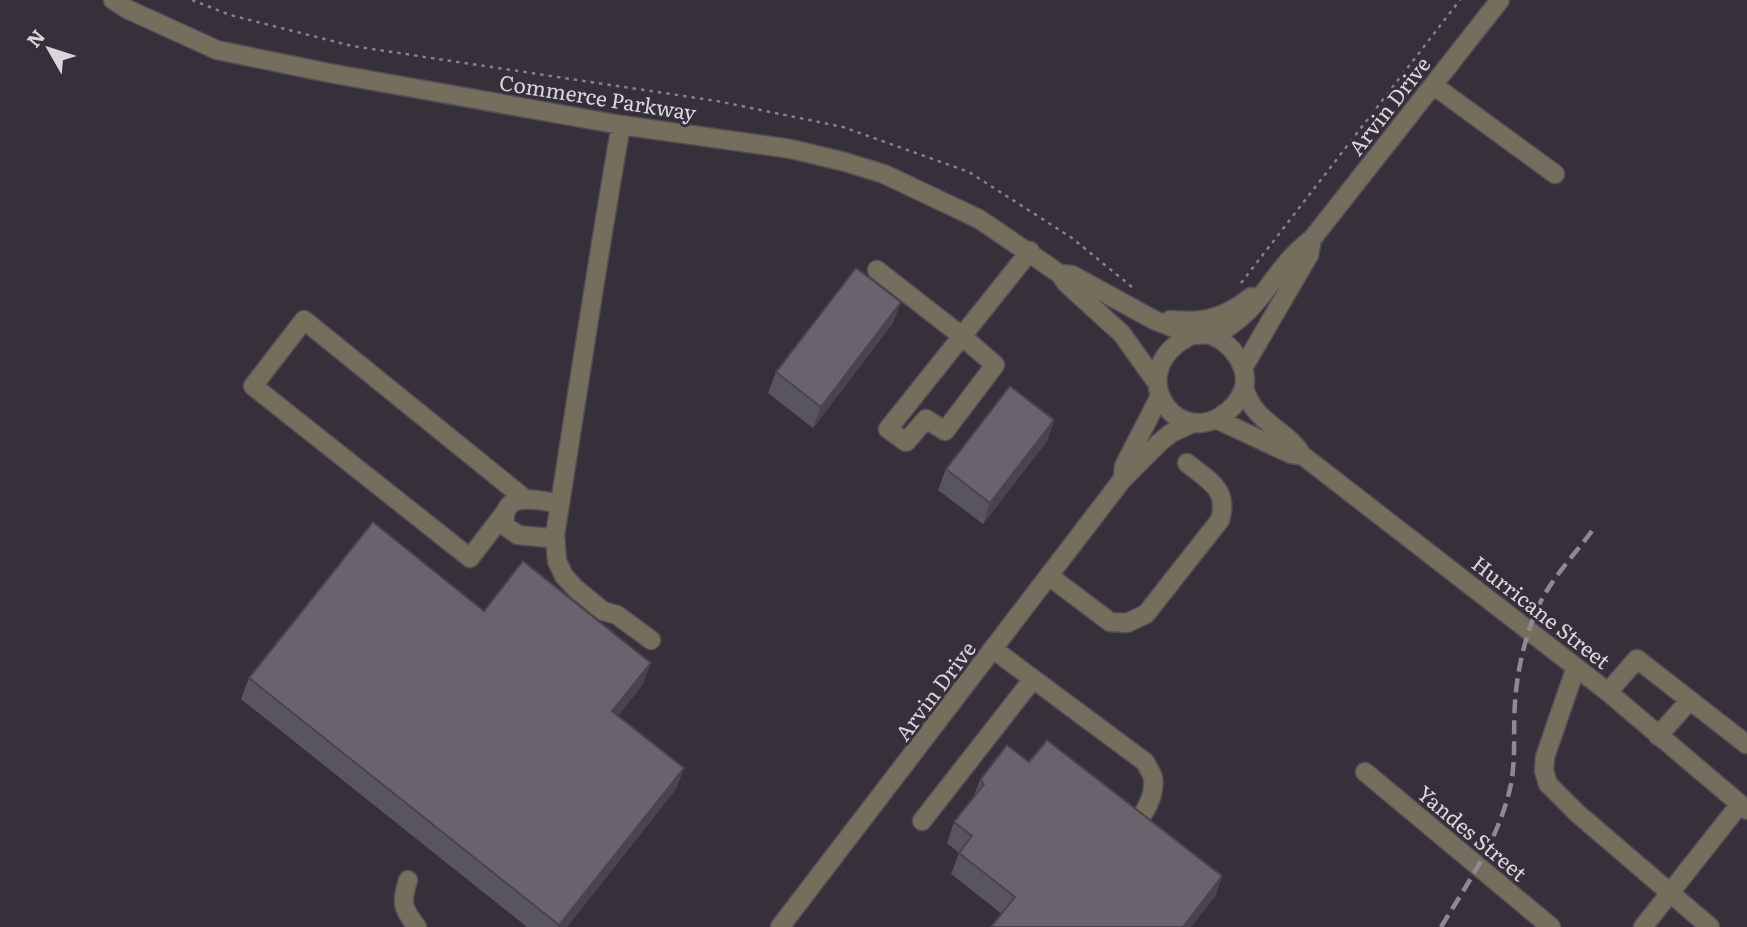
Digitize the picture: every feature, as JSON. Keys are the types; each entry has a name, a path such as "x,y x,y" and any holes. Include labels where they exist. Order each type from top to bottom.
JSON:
{"street":[{"name":"Commerce Parkway","path":"113,0 217,50 329,73 621,125 791,149 884,174 979,219 1030,251 1060,274 1066,283 1122,334 1158,390"},
{"name":"Arvin Drive","path":"1213,336 1231,327 1245,315 1300,248 1312,239 1500,0"},
{"path":"1433,85 1555,174"},
{"path":"621,125 555,535 557,561 570,583 603,611 617,615 651,640"},
{"name":"Arvin Drive","path":"1243,368 1309,255 1312,239"},
{"path":"877,270 963,337 995,365 945,430 926,419 905,442 888,429 963,337 1030,251"},
{"name":"Commerce Parkway","path":"1060,274 1072,275 1154,320 1192,335"},
{"path":"1154,320 1194,322 1211,319 1242,304 1276,279"},
{"path":"524,498 511,503 470,558 253,386 304,320 524,498 560,504"},
{"path":"1192,335 1213,336 1231,349 1243,368 1244,387 1234,406 1216,419"},
{"name":"Arvin Drive","path":"1122,480 1124,467 1158,390 1159,365 1171,347 1192,335"},
{"name":"Hurricane Street","path":"1244,387 1254,411 1297,446 1302,455 1608,692 1743,807"},
{"path":"1158,390 1173,414 1193,423"},
{"name":"Arvin Drive","path":"780,927 1122,480 1171,433 1193,423 1216,419"},
{"name":"Hurricane Street","path":"1216,419 1291,454 1302,455"},
{"path":"1049,576 1110,622 1127,623 1146,614 1220,520 1224,506 1219,489 1187,463"},
{"path":"506,510 505,526 518,536 550,538 555,535"},
{"path":"993,649 1145,762 1153,778 1151,797 1132,831"},
{"path":"1608,692 1637,659 1746,744"},
{"path":"1576,667 1545,757 1544,771 1548,784 1577,813 1710,927"},
{"path":"922,821 1033,679"},
{"path":"1658,736 1690,700"},
{"name":"Yandes Street","path":"1365,772 1551,927"},
{"path":"1643,927 1743,807"},
{"path":"408,880 403,898 405,912 417,927"}],"path":[{"path":"192,0 230,15 352,46 717,102 843,127 970,172 1072,238 1136,291"},
{"path":"1239,286 1460,0"}],"building":[{"path":"856,268 901,302 821,407 776,372"},
{"path":"1010,386 1054,420 990,503 946,469"},
{"path":"373,522 484,611 523,561 651,663 612,711 684,768 559,925 249,678"},
{"path":"1047,740 1222,876 1183,927 991,927 1015,897 959,853 972,836 954,822 984,784 980,780 1007,745 1029,762"}],"railway":[{"path":"1441,927 1473,876 1506,803 1513,774 1514,713 1518,678 1522,653 1534,617 1550,585 1592,531"}]}
